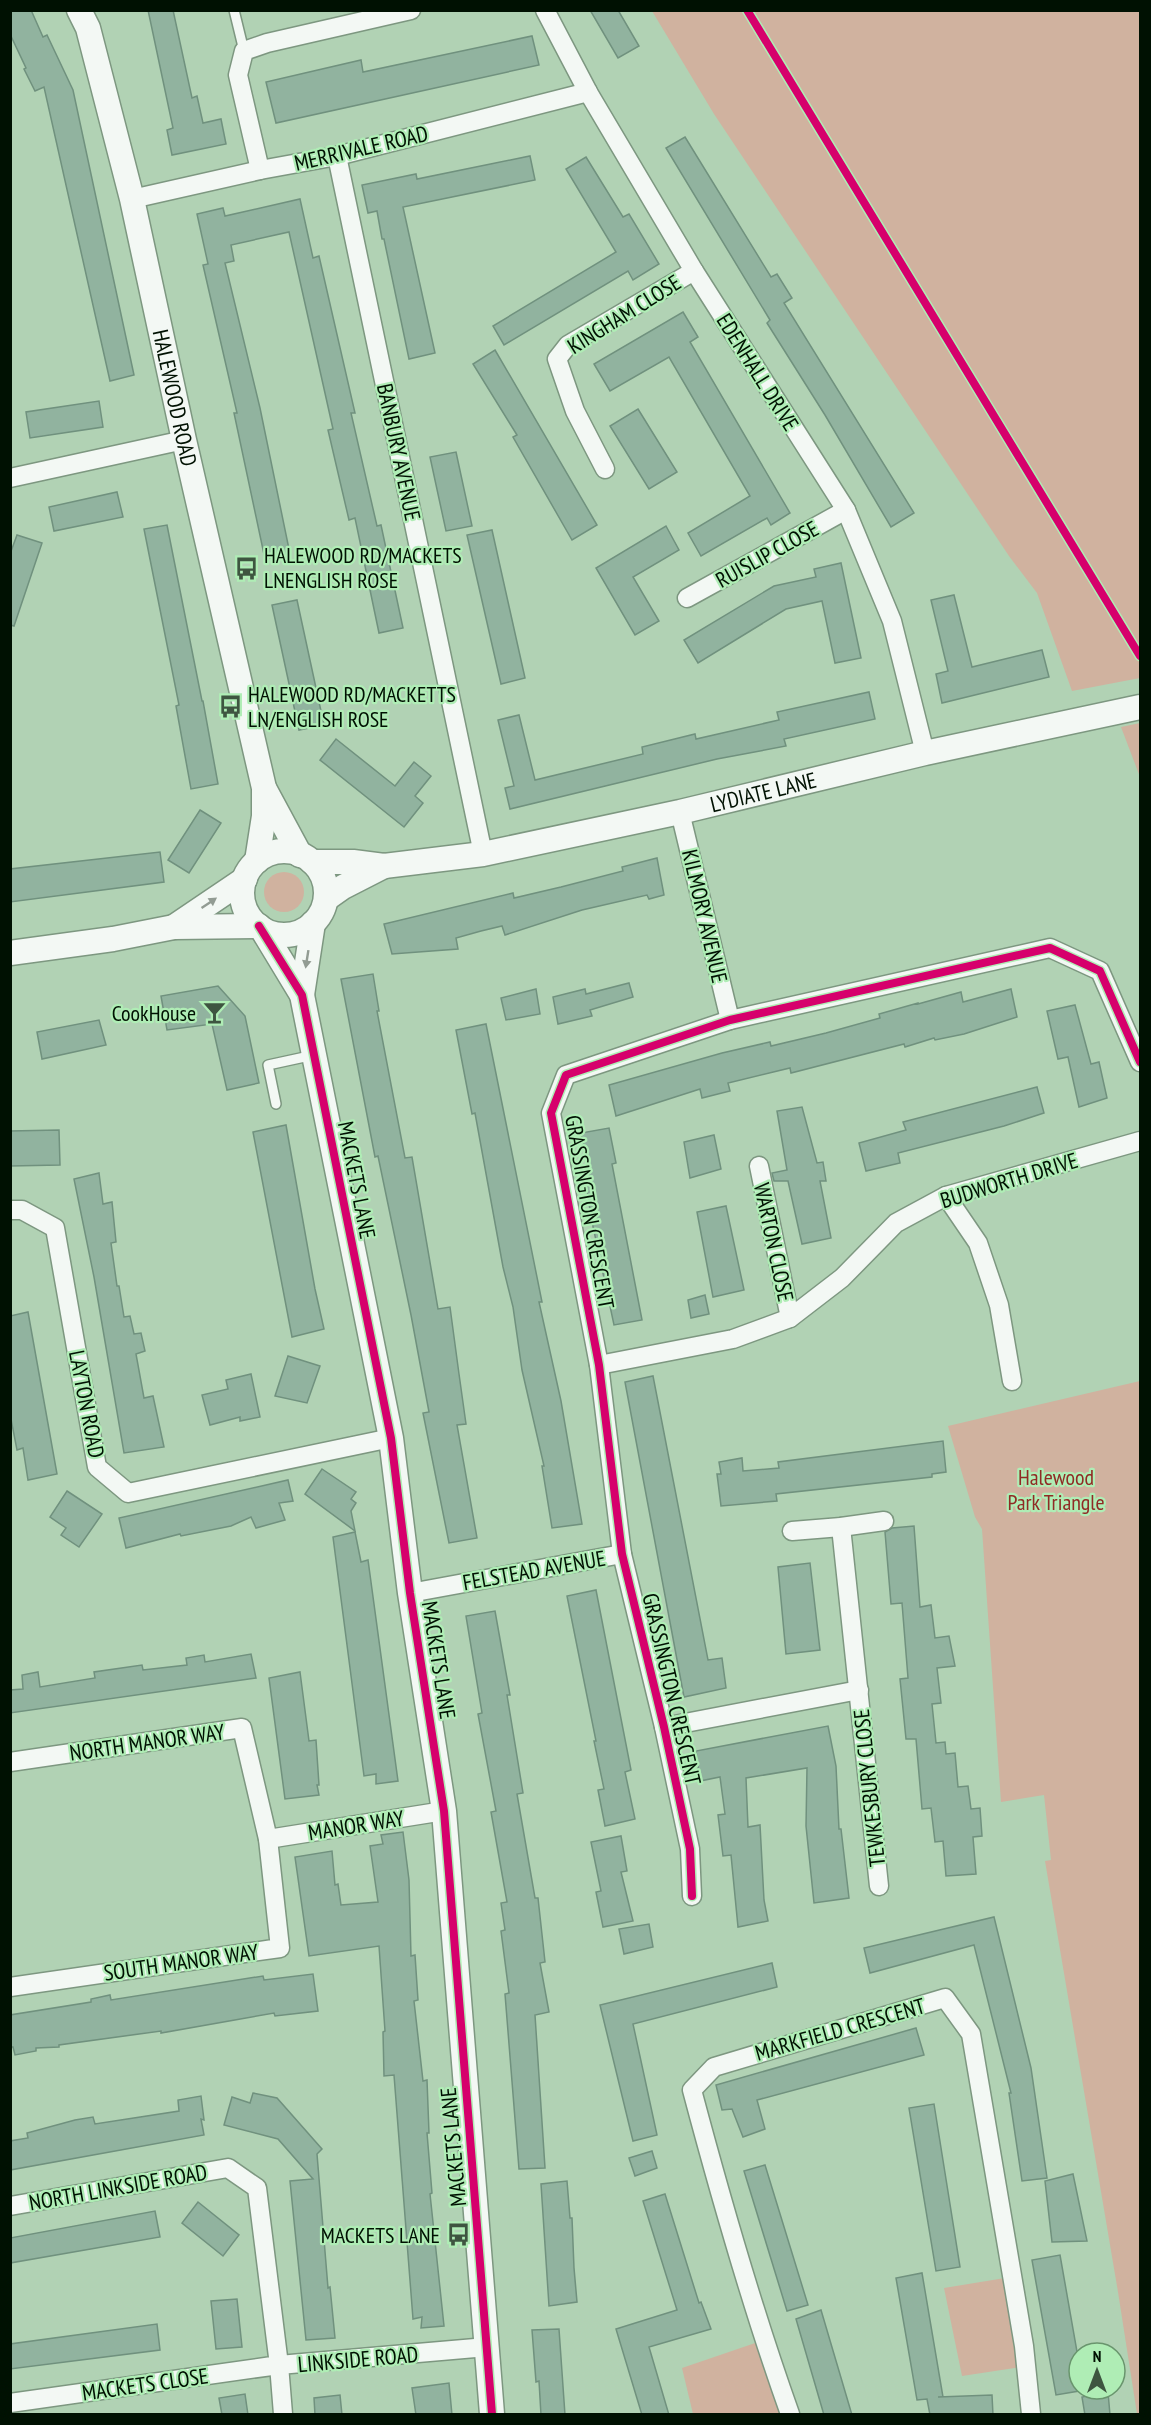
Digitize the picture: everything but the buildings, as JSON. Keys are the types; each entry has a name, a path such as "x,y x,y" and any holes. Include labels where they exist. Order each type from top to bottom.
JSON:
{"street":[{"name":"HALEWOOD ROAD","path":"80,10 87,28 132,199 184,440 264,788 264,816 251,870"},
{"path":"260,170 238,75 244,51 267,43 411,10"},
{"name":"EDENHALL DRIVE","path":"545,10 588,92 694,271 846,510 892,621 925,753"},
{"name":"MERRIVALE ROAD","path":"132,199 260,170 337,156 588,92"},
{"name":"BANBURY AVENUE","path":"337,156 483,854"},
{"name":"KINGHAM CLOSE","path":"604,469 575,411 556,359 568,345 694,271"},
{"path":"10,478 184,440"},
{"name":"RUISLIP CLOSE","path":"687,598 846,510"},
{"name":"LYDIATE LANE","path":"306,858 384,866 483,854 680,812 925,753 1140,707"},
{"name":"HALEWOOD ROAD","path":"264,788 306,858"},
{"name":"KILMORY AVENUE","path":"680,812 730,1020"},
{"path":"10,953 113,939 174,927 260,928 275,934 288,935 302,931 313,923 326,899 325,885 320,872 306,858 289,852 278,852 174,927"},
{"name":"LYDIATE LANE","path":"326,899 343,887 384,866"},
{"path":"251,870 242,891 244,905 249,917 260,928"},
{"name":"MACKETS LANE","path":"313,923 302,994 391,1438 410,1593 444,1811 492,2415"},
{"name":"MACKETS LANE","path":"260,928 302,994"},
{"name":"GRASSINGTON CRESCENT","path":"692,1896 690,1849 664,1726 622,1554 599,1365 551,1113 566,1075 730,1020 1050,948 1100,971 1140,1062"},
{"name":"BUDWORTH DRIVE","path":"599,1365 734,1339 790,1318 842,1278 896,1223 946,1196 1140,1142"},
{"name":"WARTON CLOSE","path":"759,1166 790,1318"},
{"path":"946,1196 978,1243 999,1305 1012,1381"},
{"name":"LAYTON ROAD","path":"10,1210 22,1210 55,1228 97,1467 128,1493 391,1438"},
{"path":"792,1531 884,1521"},
{"name":"TEWKESBURY CLOSE","path":"841,1527 879,1886"},
{"name":"FELSTEAD AVENUE","path":"410,1593 622,1554"},
{"name":"TEWKESBURY CLOSE","path":"664,1726 859,1690"},
{"name":"NORTH MANOR WAY","path":"10,1762 242,1728 268,1839"},
{"name":"MANOR WAY","path":"268,1839 444,1811"},
{"name":"SOUTH MANOR WAY","path":"10,1987 280,1948 268,1839"},
{"name":"MARKFIELD CRESCENT","path":"790,2415 771,2362 721,2197 692,2091 714,2067 945,1998 971,2034 1024,2346 1031,2415"},
{"name":"NORTH LINKSIDE ROAD","path":"10,2206 228,2168 257,2188 279,2365"},
{"name":"LINKSIDE ROAD","path":"283,2415 279,2365 487,2347"},
{"name":"MACKETS CLOSE","path":"10,2403 279,2365"}],"lane":[{"path":"234,10 244,51"},
{"path":"276,1104 268,1065 314,1055"}],"green space":[{"path":"652,11 1140,11 1140,678 1072,691 1037,593 1009,556 714,114"},
{"path":"1140,723 1140,777 1121,727"},
{"path":"284,872 292,873 298,878 303,884 303,900 298,906 292,911 284,912 276,911 270,906 265,900 264,892 265,884 270,878 276,873"},
{"name":"Halewood Park Triangle","path":"1140,1381 1140,2414 1137,2414 1127,2341 1045,1861 1051,1860 1044,1795 1001,1802 982,1529 975,1517 948,1426"},
{"path":"1011,2277 1027,2366 962,2376 944,2288"},
{"path":"764,2340 790,2414 693,2414 682,2368"}],"cycle path":[{"path":"747,10 1140,656"},
{"path":"259,926 302,995 391,1438 410,1593 444,1811 492,2414"},
{"path":"692,1896 690,1849 664,1727 622,1554 599,1365 551,1113 566,1075 730,1020 1050,948 1100,971 1140,1062"}],"place":[{"name":"HALEWOOD RD/MACKETS LNENGLISH ROSE","path":"246,568"},
{"name":"HALEWOOD RD/MACKETTS LN/ENGLISH ROSE","path":"230,707"},
{"name":"CookHouse","path":"214,1013"},
{"name":"MACKETS LANE","path":"458,2235"}]}
